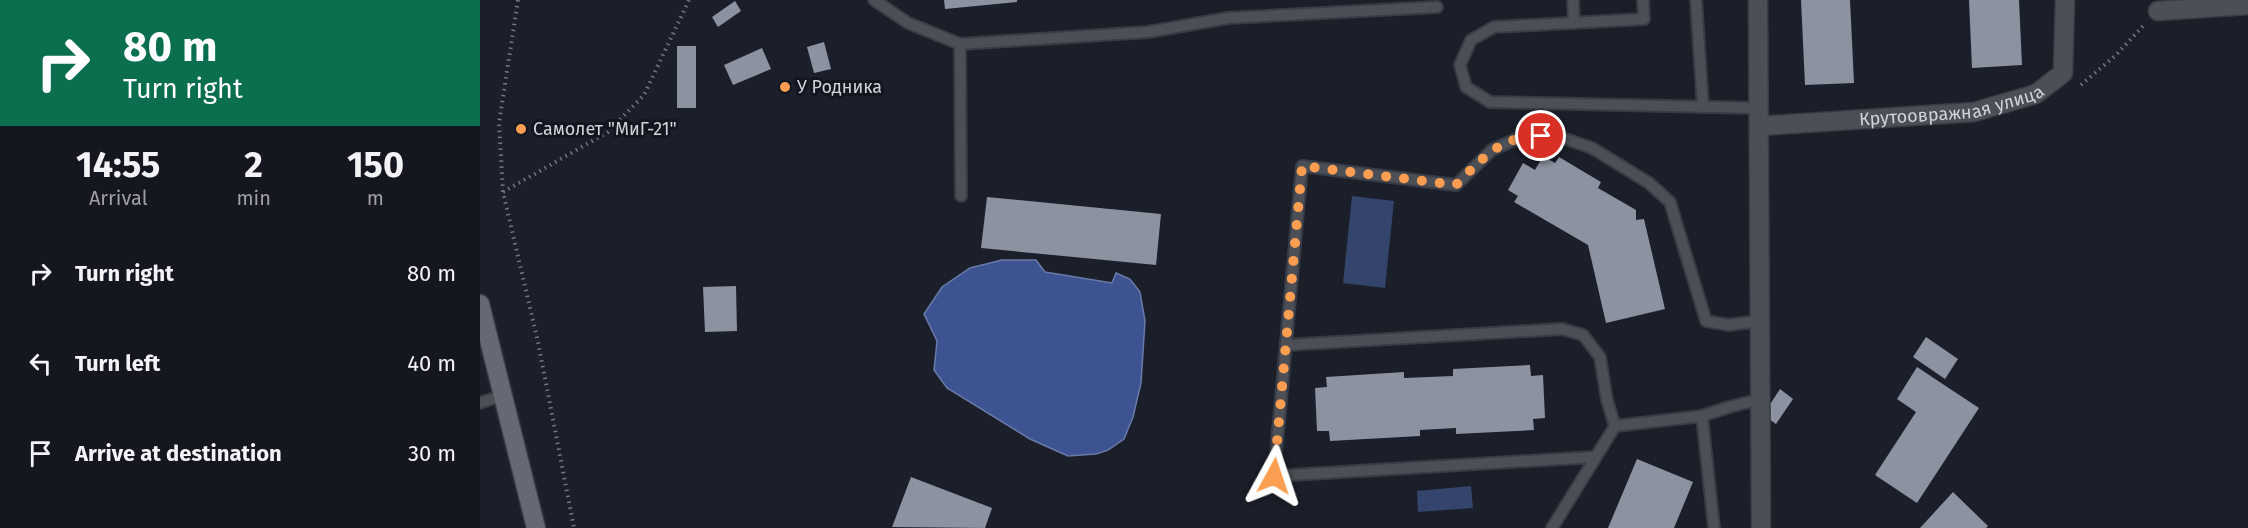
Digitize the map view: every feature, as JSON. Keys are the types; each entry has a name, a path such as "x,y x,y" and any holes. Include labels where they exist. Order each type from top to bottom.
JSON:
{"main road":[{"path":"480,304 536,528"}],"street":[{"path":"1758,0 1761,528"},
{"name":"Крутоовражная улица","path":"1758,117 1974,112 2036,94 2063,73 2065,0"},
{"path":"2158,11 2248,5"}],"lane":[{"path":"874,0 908,23 960,44 1148,32 1228,18 1437,7"},
{"path":"1573,0 1574,22"},
{"path":"1643,0 1644,19 1494,27 1471,40 1467,48 1460,64 1466,87 1490,102 1703,106 1758,117"},
{"path":"1696,0 1703,106"},
{"path":"960,44 961,196"},
{"path":"1595,457 1274,476 1302,166 1456,185 1492,150 1523,136 1560,137 1592,148 1649,183 1670,202 1706,321 1728,325 1760,321"},
{"path":"1286,345 1562,329 1583,335 1600,357 1607,400 1615,426 1552,528"},
{"path":"480,403 503,395"},
{"path":"1615,426 1702,416 1729,406 1761,399"},
{"path":"1702,416 1714,528"}],"path":[{"path":"518,0 500,123 503,192 538,342 574,528"},
{"path":"503,192 608,132 644,95 689,0"},
{"path":"2074,86 2084,84 2158,11"}],"shaded area":[{"path":"1352,196 1394,201 1385,288 1343,283"},
{"path":"1002,260 1036,260 1045,272 1112,283 1116,273 1130,279 1140,292 1145,321 1141,383 1133,417 1124,439 1108,450 1096,454 1068,456 1030,439 947,388 934,370 937,341 924,314 942,287 970,268"},
{"path":"1471,486 1473,508 1418,512 1417,491"}],"building":[{"path":"944,0 1017,0 1017,2 945,9"},
{"path":"1801,0 1850,0 1854,83 1805,85"},
{"path":"1969,0 2019,0 2022,65 1972,68"},
{"path":"735,1 741,11 718,27 712,17"},
{"path":"824,42 831,69 814,73 807,47"},
{"path":"677,46 696,46 696,108 677,108"},
{"path":"762,48 771,69 733,85 724,65"},
{"path":"1543,156 1555,163 1559,157 1601,182 1598,188 1636,210 1636,220 1644,219 1665,309 1606,323 1588,245 1514,202 1518,196 1508,190 1523,163 1535,170"},
{"path":"987,197 1161,214 1156,265 981,248"},
{"path":"736,286 737,331 705,332 703,287"},
{"path":"1926,337 1958,359 1945,379 1913,357"},
{"path":"1530,365 1531,376 1543,375 1545,418 1533,419 1534,430 1456,434 1456,428 1420,430 1420,436 1330,441 1329,431 1317,431 1315,388 1327,387 1326,377 1404,372 1404,378 1453,376 1453,369"},
{"path":"1917,367 1979,408 1917,503 1875,475 1916,412 1897,399"},
{"path":"1780,389 1793,399 1776,424 1763,415"},
{"path":"1637,459 1693,482 1674,528 1608,528"},
{"path":"911,477 992,508 985,528 892,527"},
{"path":"1953,492 1988,526 1986,528 1920,528"}],"place":[{"name":"У Родника","path":"785,87"},
{"name":"Самолет \"МиГ-21\"","path":"521,129"}],"route":[{"path":"1274,476 1302,166 1456,185 1492,150 1523,136 1541,136"}]}
